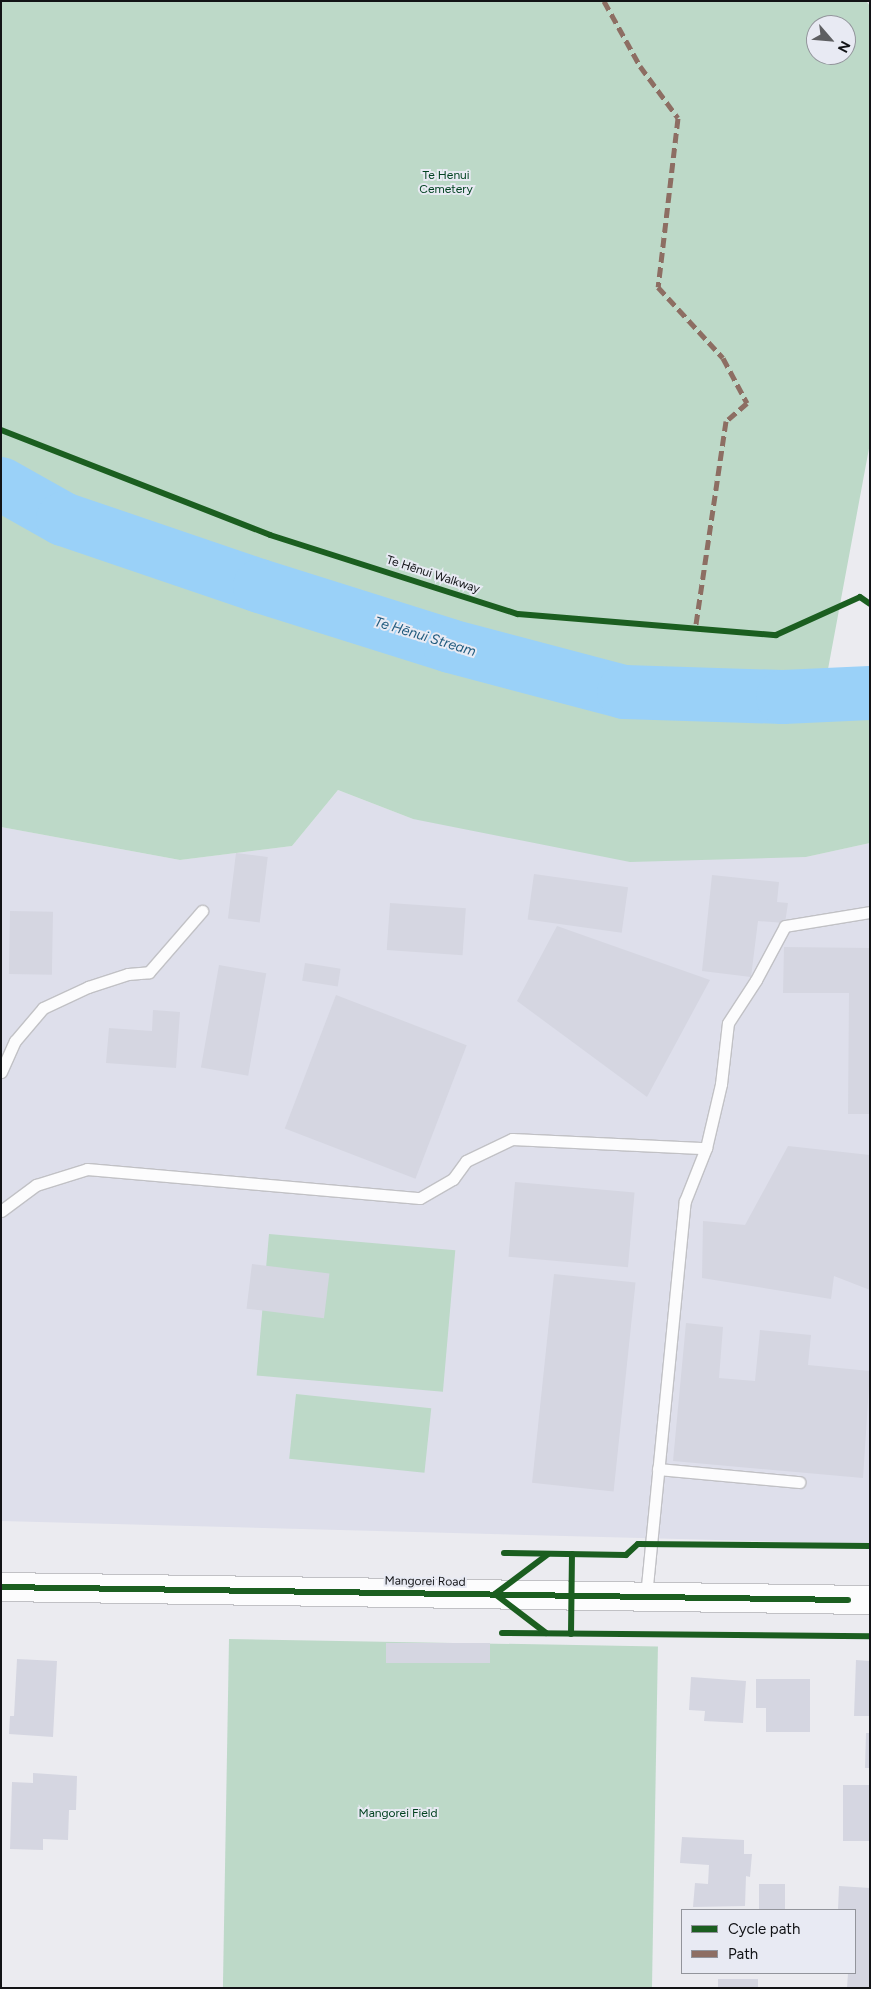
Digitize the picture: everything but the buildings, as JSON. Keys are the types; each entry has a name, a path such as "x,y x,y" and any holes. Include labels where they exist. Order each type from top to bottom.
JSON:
{"main road":[{"name":"Mangorei Road","path":"1,1587 870,1600"}],"lane":[{"path":"1,1072 15,1041 43,1008 88,987 128,974 149,972 202,911"},
{"path":"646,1596 686,1201 706,1148 720,1084 728,1023 756,980 784,926 870,912"},
{"path":"1,1211 36,1185 88,1169 420,1198 453,1179 466,1161 512,1139 706,1148"},
{"path":"658,1469 799,1482"}],"shaded area":[{"path":"338,790 413,819 806,857 870,843 870,1544 1,1521 1,827 180,860 292,846"}],"green space":[{"name":"Te Henui Cemetery","path":"1,1 866,1 870,6 870,443 823,696 870,686 870,843 806,857 630,862 413,819 338,790 292,846 180,860 1,827"},
{"path":"269,1234 455,1250 443,1392 257,1375"},
{"path":"296,1394 431,1408 424,1473 289,1459"},
{"name":"Mangorei Field","path":"229,1639 658,1646 652,1988 223,1988"}],"waterway":[{"name":"Te Hēnui Stream","path":"1,484 63,519 260,586 450,646 624,692 783,697 870,693"}],"marked path":[{"path":"604,1 640,66 678,118 658,287 723,358 747,403 726,421 695,630"}],"cycle path":[{"name":"Te Hēnui Walkway","path":"1,430 270,535 518,614 776,635 860,597 870,604"},
{"path":"504,1553 626,1555 638,1544 870,1546"},
{"path":"546,1633 495,1594 548,1554"},
{"path":"571,1634 572,1554"},
{"path":"1,1587 848,1600"},
{"path":"502,1633 870,1636"}]}
